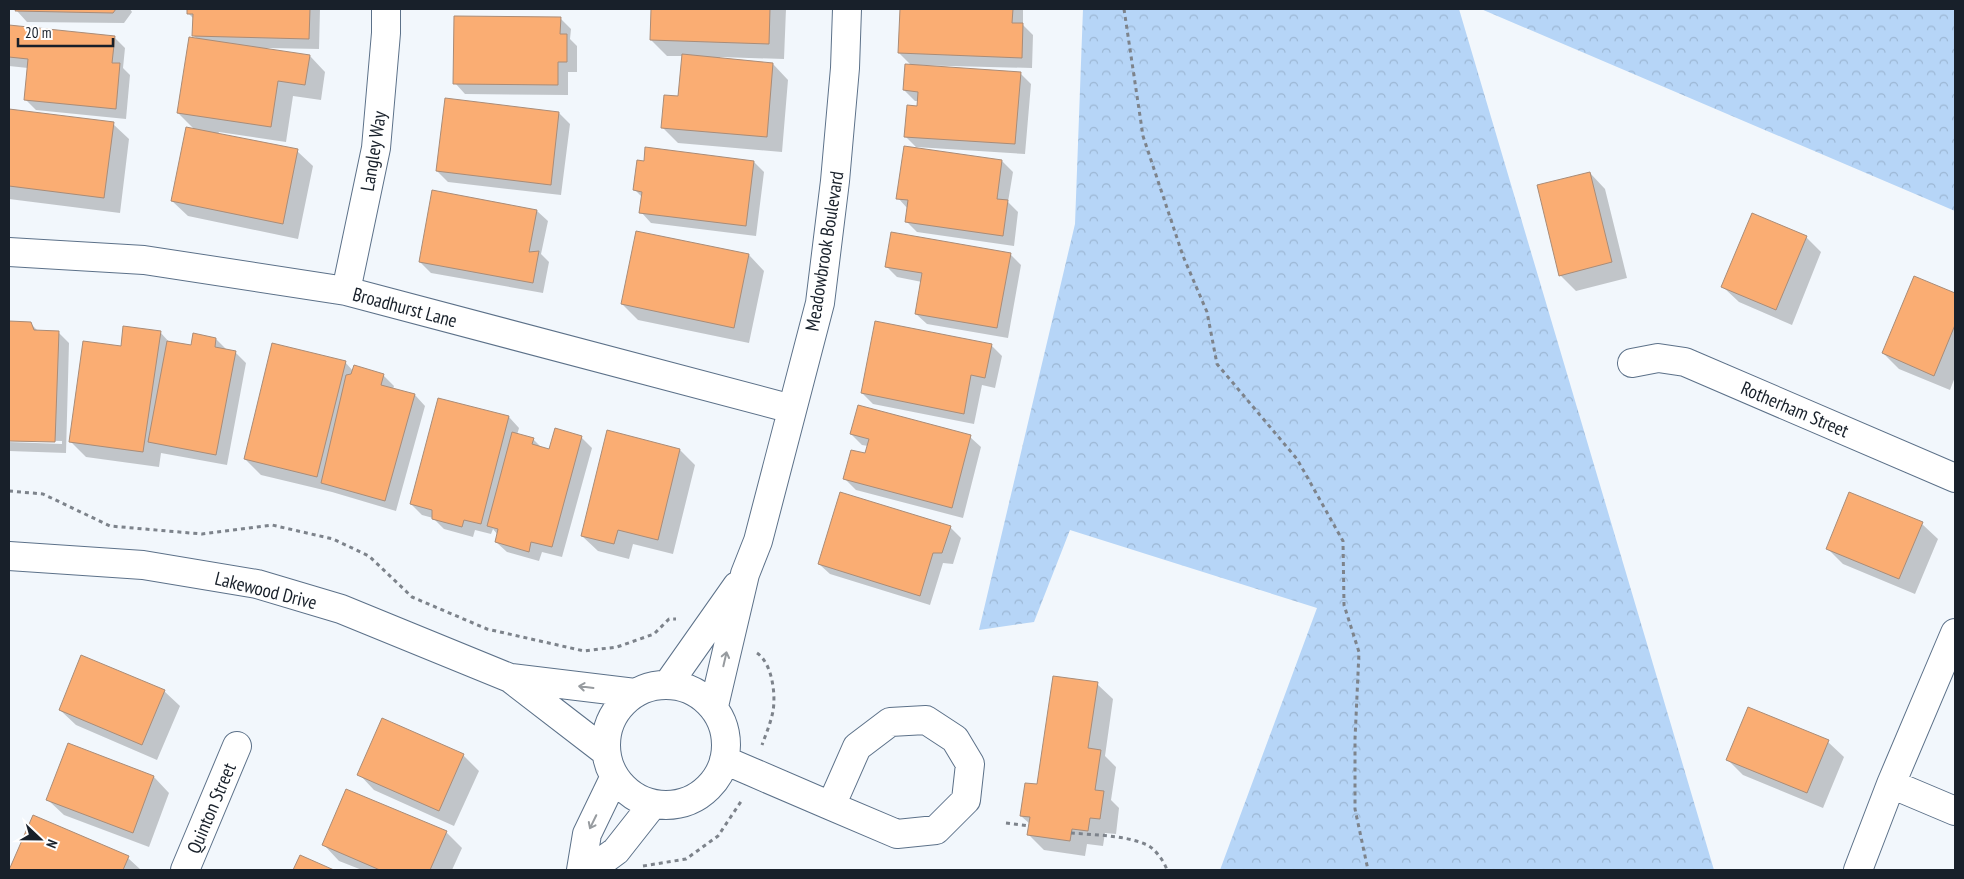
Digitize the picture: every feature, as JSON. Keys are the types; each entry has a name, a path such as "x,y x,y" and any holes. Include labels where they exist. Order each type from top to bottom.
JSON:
{"street":[{"name":"Langley Way","path":"346,291 376,148 386,33 386,9"},
{"name":"Meadowbrook Boulevard","path":"714,706 745,574 758,541 820,303 846,68 847,9"},
{"name":"Broadhurst Lane","path":"9,252 144,260 346,291 792,409"},
{"name":"Rotherham Street","path":"1632,363 1658,358 1685,362 1955,478"},
{"name":"Lakewood Drive","path":"9,556 143,564 257,584 341,610 510,678 635,693"},
{"name":"Meadowbrook Boulevard","path":"668,684 745,574"},
{"path":"1858,870 1891,784 1955,633"},
{"name":"Lakewood Drive","path":"510,678 606,752"},
{"path":"668,684 685,687 701,694 714,706 722,721 727,737 724,760 711,786 697,797 682,804 664,806 653,804 632,795 614,778 606,752 607,734 612,718 621,703 635,693 651,686 668,684"},
{"path":"724,760 831,806 897,834 936,830 966,800 970,764 955,739 926,720 890,722 857,747 831,806"},
{"name":"Quinton Street","path":"185,870 237,746"},
{"path":"581,870 587,834 614,778"},
{"path":"1891,784 1955,811"},
{"path":"590,870 616,850 653,804"}],"path":[{"path":"1124,9 1143,136 1183,256 1206,312 1217,364 1297,459 1343,541 1344,605 1360,652 1355,739 1355,809 1368,870"},
{"path":"9,491 43,494 110,526 202,534 272,525 333,539 369,556 412,597 487,629 584,651 617,647 654,634 670,619 682,619"},
{"path":"754,651 761,656 772,678 773,711 763,742"},
{"path":"640,870 642,866 686,859 718,836 743,798"},
{"path":"1006,823 1029,826"},
{"path":"1071,833 1106,835 1147,844 1165,863 1167,870"}],"green space":[{"path":"1083,9 1459,9 1714,870 1220,870 1317,608 1070,530 1034,622 979,630 1075,224"},
{"path":"1481,9 1955,9 1955,211"}],"building":[{"path":"16,9 116,9 113,13 15,11"},
{"path":"187,9 310,9 309,39 192,36 193,14 187,14"},
{"path":"651,9 770,9 769,44 650,40"},
{"path":"900,9 1013,9 1012,23 1023,23 1022,58 898,53"},
{"path":"454,16 561,17 560,34 567,34 567,62 558,62 558,85 453,84"},
{"path":"9,25 115,36 112,63 120,63 116,109 24,100 28,59 9,57"},
{"path":"189,37 310,55 305,85 278,81 271,127 177,113"},
{"path":"682,54 773,63 767,137 661,128 664,95 678,96"},
{"path":"905,64 1021,72 1015,144 904,137 907,105 917,106 918,92 903,90"},
{"path":"445,98 559,112 551,185 436,171"},
{"path":"9,109 114,122 104,198 9,186"},
{"path":"186,127 298,149 283,224 171,201"},
{"path":"904,146 1002,160 997,199 1008,200 1003,236 905,222 908,200 896,199"},
{"path":"645,147 754,161 746,226 639,213 642,192 633,190 637,160 644,161"},
{"path":"1590,172 1612,262 1559,276 1537,185"},
{"path":"432,190 537,210 529,252 539,251 533,283 419,262"},
{"path":"1752,213 1807,236 1776,310 1721,287"},
{"path":"636,231 749,254 734,328 621,304"},
{"path":"891,232 1011,253 997,328 915,314 922,273 885,267"},
{"path":"1914,276 1955,293 1955,325 1934,376 1882,353"},
{"path":"9,321 31,322 34,330 59,331 55,442 9,441"},
{"path":"875,321 992,344 985,378 971,375 964,414 861,393"},
{"path":"123,326 161,331 143,452 69,442 83,341 121,346"},
{"path":"193,333 216,338 215,347 236,351 216,455 148,442 167,341 191,345"},
{"path":"272,343 346,361 317,477 244,459"},
{"path":"354,365 384,374 381,385 415,394 385,501 321,483 346,375 351,374"},
{"path":"438,398 509,416 481,524 464,520 462,527 432,519 432,510 410,504"},
{"path":"858,405 971,435 952,508 843,479 851,450 865,453 869,439 850,434"},
{"path":"555,428 582,436 552,547 531,542 529,552 495,542 498,529 487,526 512,432 534,438 532,444 549,449"},
{"path":"607,430 680,449 658,540 618,530 614,544 581,536"},
{"path":"840,492 951,526 942,553 933,553 920,596 818,564"},
{"path":"1849,492 1923,522 1899,579 1826,549"},
{"path":"81,655 165,690 142,745 59,710"},
{"path":"1053,676 1098,682 1088,748 1101,750 1095,790 1104,791 1100,819 1090,818 1088,831 1072,829 1070,841 1027,835 1030,817 1020,816 1025,783 1037,784"},
{"path":"1748,707 1829,740 1807,793 1726,760"},
{"path":"382,718 464,754 439,811 357,775"},
{"path":"68,743 154,776 133,833 46,800"},
{"path":"346,789 447,831 430,870 380,870 322,845"},
{"path":"33,815 129,856 123,870 9,870"},
{"path":"300,855 334,870 293,870"}]}
